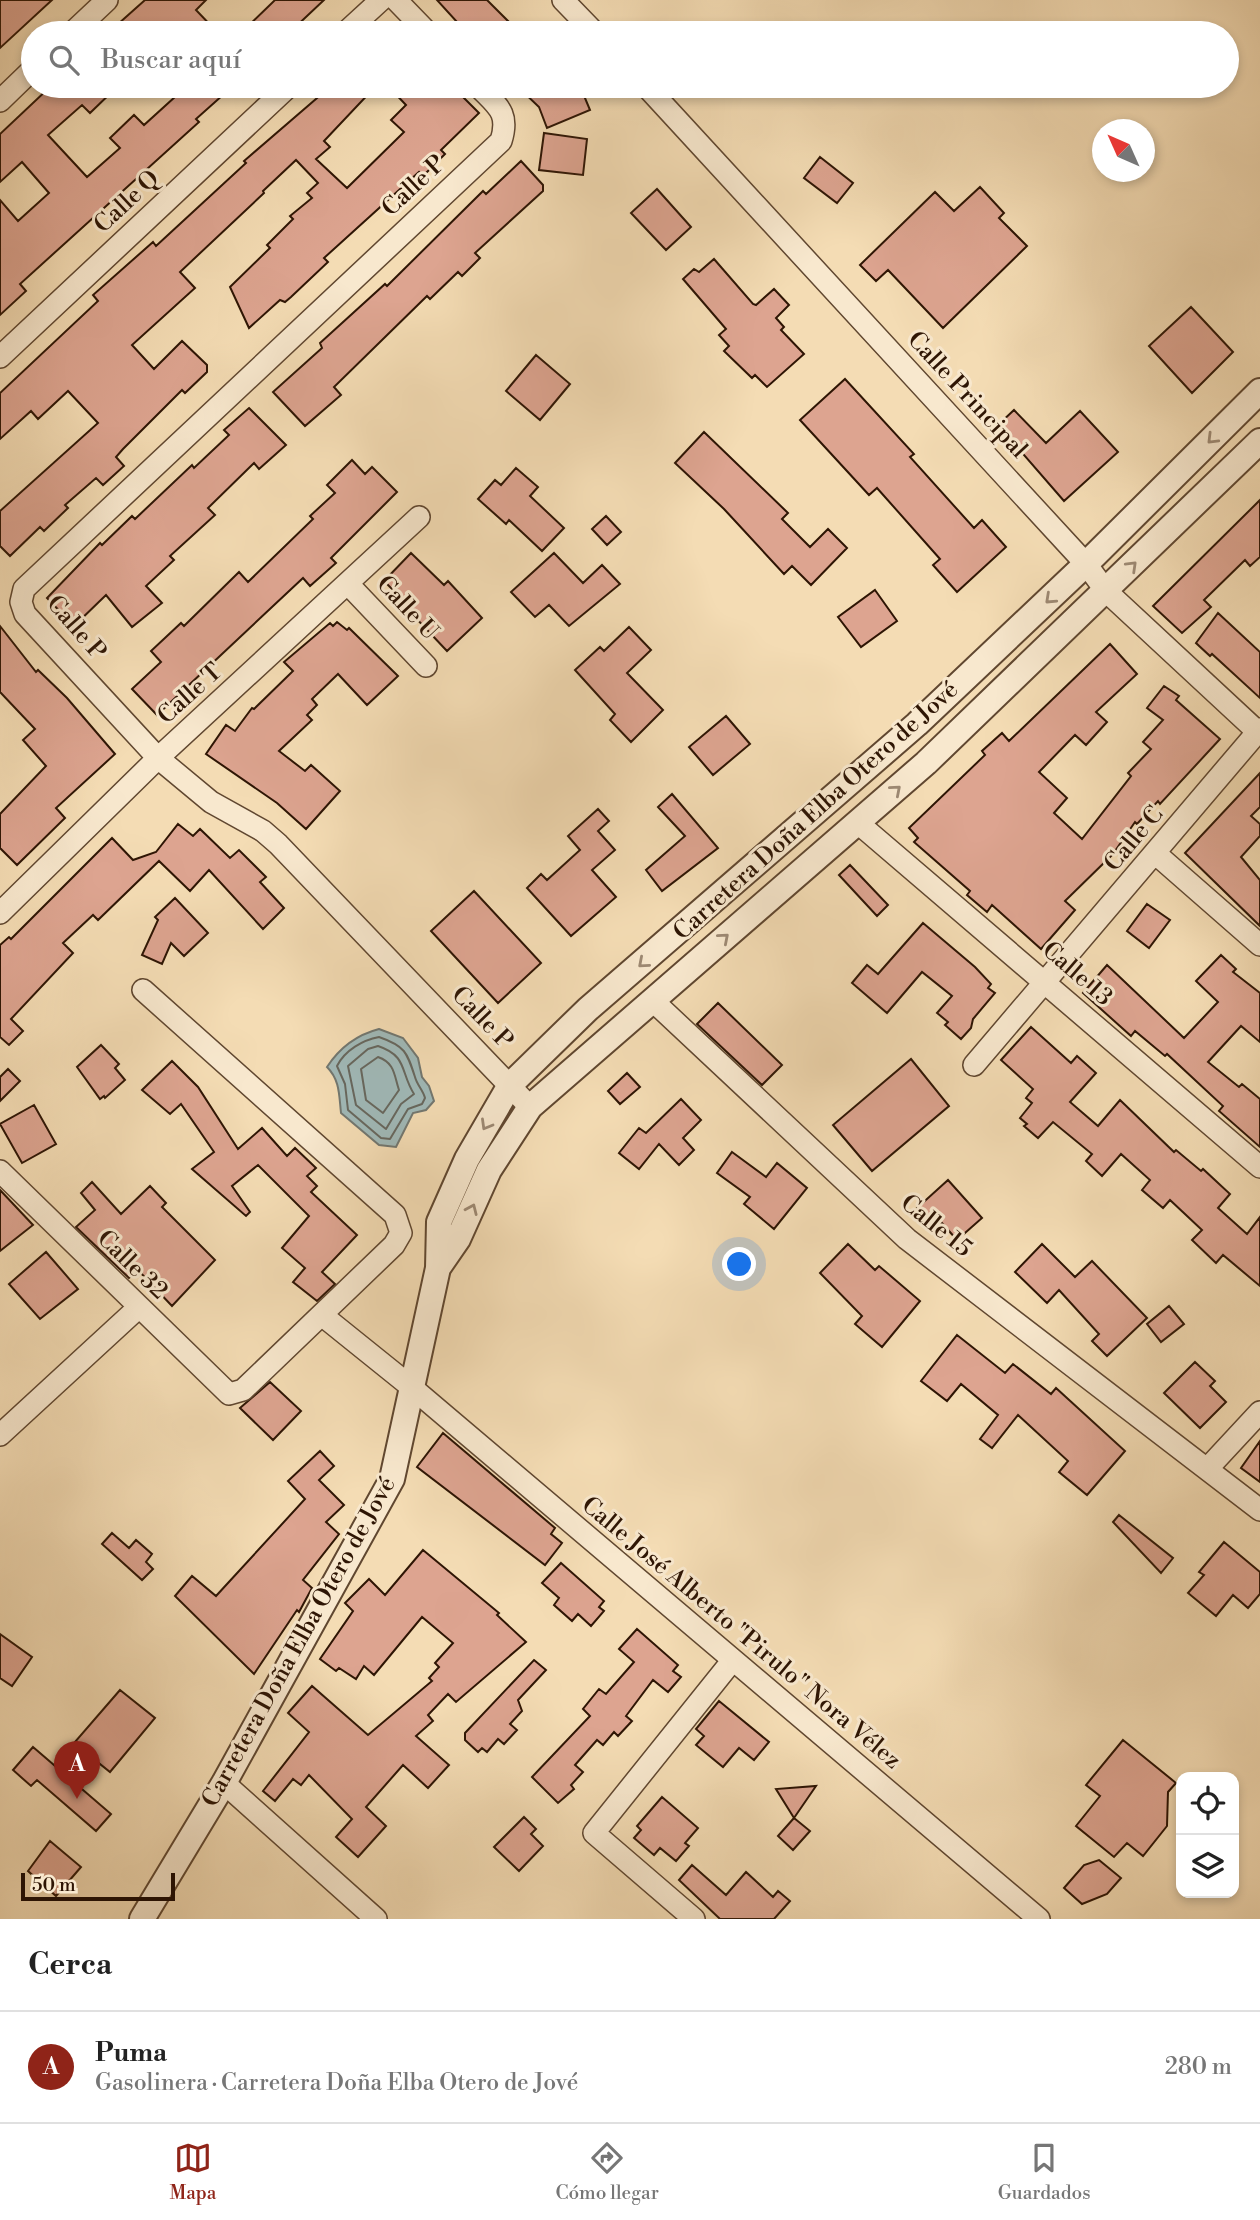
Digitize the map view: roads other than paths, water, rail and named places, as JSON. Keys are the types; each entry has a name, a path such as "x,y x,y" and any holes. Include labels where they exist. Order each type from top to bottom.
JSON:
{"street":[{"path":"85,21 107,0"},
{"path":"358,21 381,0"},
{"path":"396,0 416,21"},
{"path":"563,0 583,21"},
{"path":"0,101 21,81"},
{"name":"Calle Q","path":"0,357 276,98"},
{"name":"Calle P","path":"490,98 501,110 506,123 501,141 24,589 21,602 25,614 158,758 211,802 263,831 278,844 530,1107"},
{"name":"Calle Principal","path":"657,98 1086,564 1106,591 1259,732"},
{"name":"Carretera Doña Elba Otero de Jové","path":"142,1919 224,1783 331,1595 392,1479 410,1386 438,1268 439,1222 467,1159 510,1085 589,1009 917,724 1086,564 1260,391"},
{"name":"Carretera Doña Elba Otero de Jové","path":"438,1268 458,1238 489,1170 530,1107 926,763 1260,441"},
{"name":"Calle T","path":"1,911 158,758 349,585 419,517"},
{"name":"Calle U","path":"349,585 426,666"},
{"name":"Calle C","path":"974,1065 1259,732"},
{"name":"Calle 13","path":"858,822 1260,1167"},
{"path":"1156,854 1260,945"},
{"path":"143,990 396,1215 401,1233 394,1245 323,1315"},
{"name":"Calle 15","path":"652,1000 907,1239 1260,1510"},
{"name":"Calle 32","path":"0,1171 229,1394 243,1390 323,1315"},
{"path":"0,1435 138,1308"},
{"name":"Calle José Alberto \"Pirulo\" Nora Vélez","path":"323,1315 1039,1919"},
{"path":"1208,1468 1260,1412"},
{"path":"694,1919 594,1833 732,1661"},
{"path":"224,1783 376,1919"}],"water":[{"path":"379,1029 403,1038 418,1058 422,1077 429,1086 434,1101 426,1110 413,1113 396,1147 379,1145 341,1113 337,1083 327,1067 349,1043"}],"place":[{"name":"Puma","path":"77,1799"}]}
